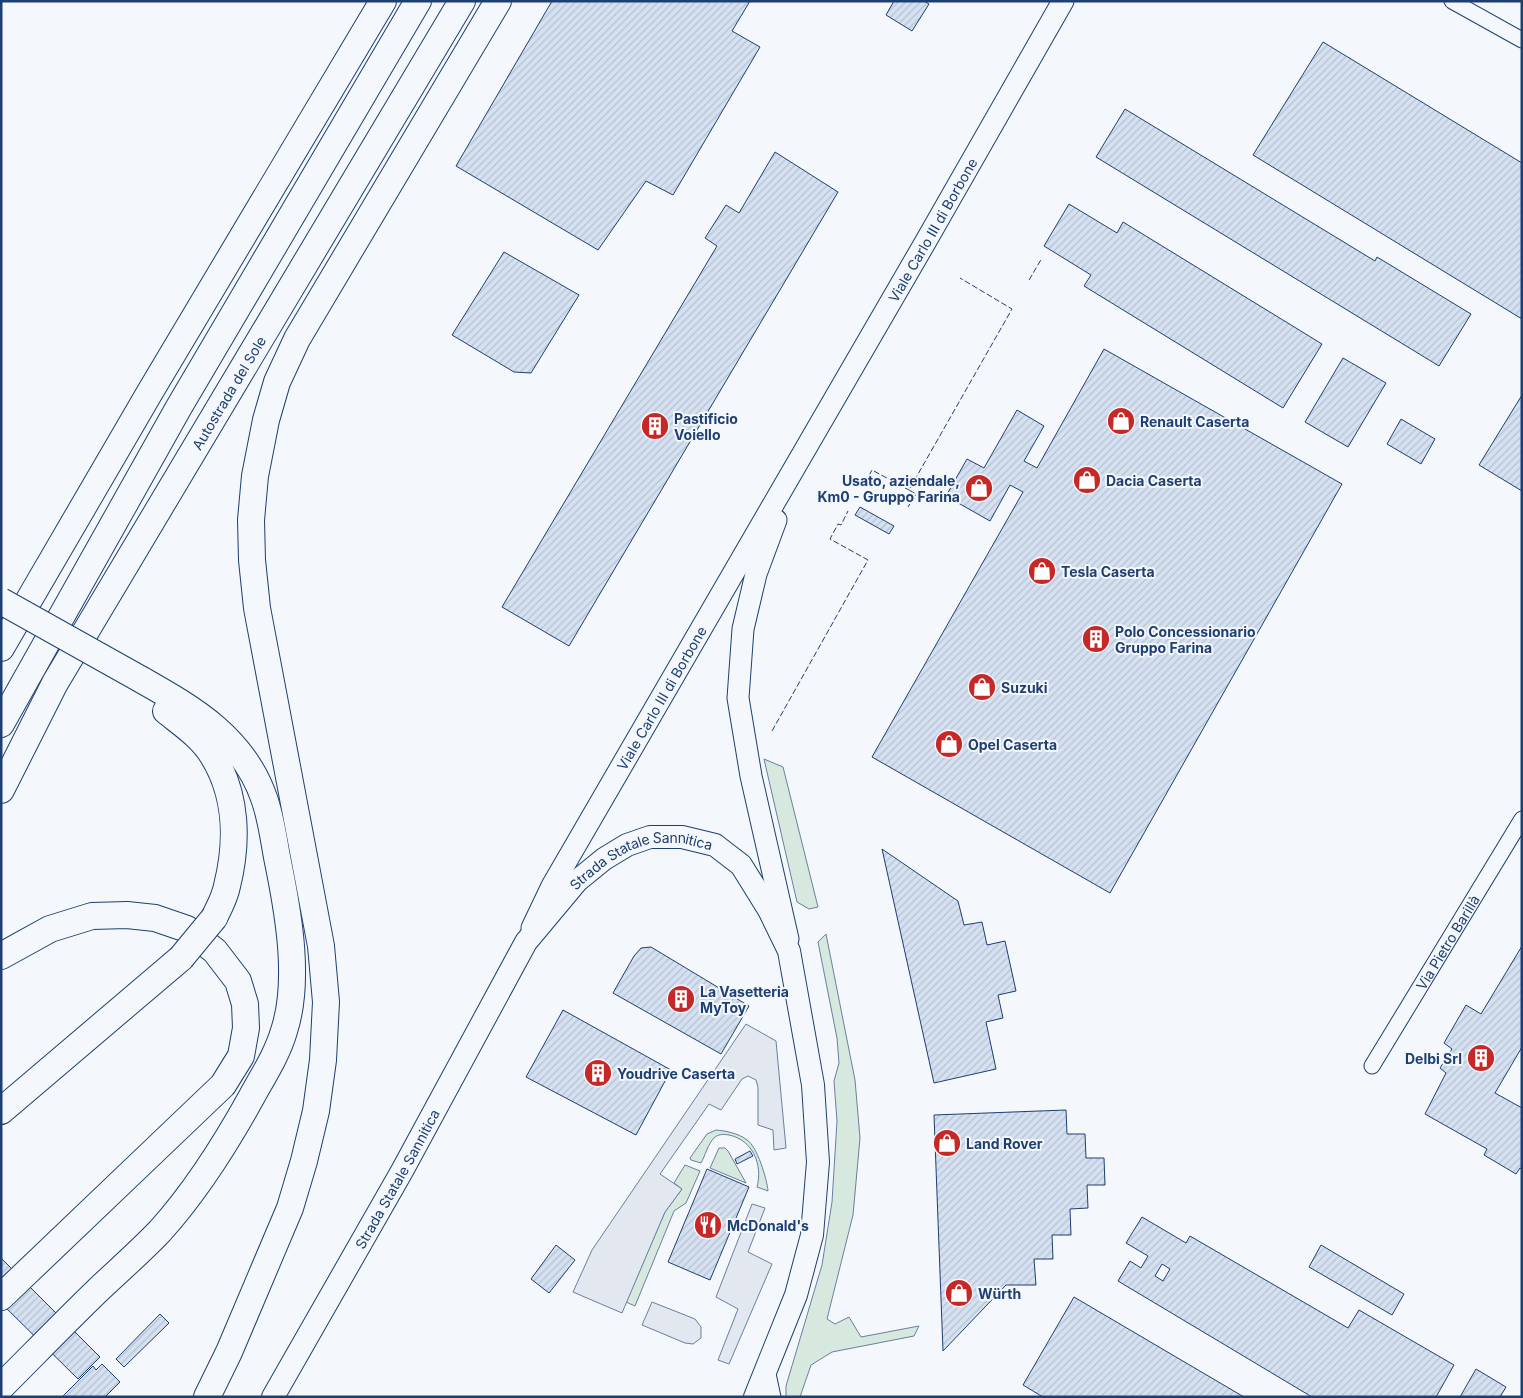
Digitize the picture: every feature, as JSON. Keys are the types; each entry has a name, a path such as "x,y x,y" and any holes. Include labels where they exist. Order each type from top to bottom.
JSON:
{"highway":[{"path":"1,648 150,392 383,1"},
{"path":"1,724 178,407 418,1"},
{"name":"Autostrada del Sole","path":"1,790 55,683 462,1"},
{"path":"207,1397 290,1208 316,1111 323,1060 326,1002 321,946 256,608 251,520 255,476 266,420 277,382 297,339 498,1"},
{"path":"1,601 138,686 164,710 191,730 213,755 226,784 234,813 235,847 227,888 214,918 181,958 1,1111"},
{"path":"1,617 138,686 184,703 220,730 241,753 265,800 289,926 292,969 290,998 284,1031 272,1059 218,1156 160,1231 53,1333 1,1388"},
{"path":"1,956 50,929 92,916 127,915 155,918 187,929 215,951 238,981 245,1004 246,1028 241,1056 223,1086 1,1298"}],"main road":[{"name":"Viale Carlo III di Borbone","path":"526,942 552,886 1063,1"},
{"name":"Viale Carlo III di Borbone","path":"790,951 751,776 738,698 743,629 756,574 801,457"},
{"name":"Strada Statale Sannitica","path":"273,1397 402,1171 526,942 578,881 604,859 627,845 650,837 682,836 715,845 741,865 758,891 790,951 816,1107 818,1162 812,1235 796,1295 755,1397"}],"street":[{"path":"1452,1 1522,40"},
{"name":"Via Pietro Barillà","path":"1372,1066 1522,819"},
{"path":"767,1368 773,1397"}],"shaded area":[{"path":"764,759 783,767 818,907 809,909 797,902"},
{"path":"826,934 855,1080 860,1138 853,1215 827,1319 835,1324 849,1317 861,1337 919,1326 914,1336 832,1352 811,1365 800,1397 786,1397 786,1386 822,1265 832,1202 837,1121 834,1081 839,1063 837,1038 818,942"},
{"path":"746,1024 776,1041 786,1148 774,1150 773,1130 758,1125 758,1087 756,1080 748,1076 742,1079 721,1110 709,1104 660,1174 682,1189 665,1212 622,1313 573,1292 592,1250"},
{"path":"716,1130 736,1134 751,1143 761,1163 768,1191 757,1187 759,1170 757,1162 750,1148 737,1138 727,1135 717,1136 710,1143 701,1163 691,1160 690,1158 707,1134"},
{"path":"719,1148 725,1148 728,1151 746,1183 710,1168"},
{"path":"685,1165 700,1171 686,1203 674,1211 635,1306 626,1302 665,1212 682,1189 674,1183"},
{"path":"752,1204 765,1208 748,1252 772,1264 729,1364 718,1360 738,1309 716,1297"},
{"path":"652,1302 695,1319 701,1327 701,1338 693,1344 685,1343 642,1325"}],"building":[{"path":"552,1 750,1 732,31 760,47 673,195 646,181 598,250 456,166"},
{"path":"894,1 924,1 929,4 912,31 886,15"},
{"path":"1323,42 1522,163 1522,319 1253,155"},
{"path":"1125,109 1375,261 1377,257 1471,314 1439,366 1096,157"},
{"name":"Pastificio Voiello","path":"775,152 838,192 569,646 502,607 717,246 705,238 726,205 739,213"},
{"path":"1069,204 1117,233 1123,222 1322,344 1283,408 1084,286 1091,275 1044,246"},
{"path":"504,252 579,295 531,373 514,372 452,335"},
{"name":"Polo Concessionario Gruppo Farina","path":"1104,349 1342,484 1110,893 872,757 1023,492 1010,485 990,521 946,496 967,459 984,468 1017,410 1044,426 1024,461 1037,468"},
{"path":"1343,358 1386,383 1348,447 1305,422"},
{"path":"1522,395 1522,491 1479,465"},
{"path":"1401,419 1435,439 1421,464 1387,444"},
{"path":"860,507 894,526 889,534 855,515"},
{"path":"882,849 958,901 964,925 982,922 987,945 1005,941 1016,991 998,995 1003,1018 986,1022 996,1069 934,1083"},
{"name":"Delbi Srl","path":"1522,946 1522,1047 1495,1093 1522,1108 1522,1169 1520,1168 1516,1174 1484,1155 1487,1149 1425,1114 1446,1073 1440,1068 1452,1049 1444,1043 1466,1005 1481,1014"},
{"name":"La Vasetteria MyToy","path":"651,947 749,1006 721,1054 613,993 634,956 641,948"},
{"name":"Youdrive Caserta","path":"563,1010 671,1070 636,1135 526,1077"},
{"path":"1066,1110 1067,1134 1085,1134 1086,1158 1104,1158 1105,1185 1087,1185 1088,1208 1070,1209 1071,1235 1052,1235 1053,1259 1034,1259 1036,1285 1006,1285 943,1351 934,1115"},
{"path":"750,1151 753,1156 737,1164 735,1159"},
{"name":"McDonald's","path":"707,1169 749,1187 710,1280 668,1262"},
{"path":"1142,1217 1186,1243 1190,1236 1348,1328 1359,1310 1454,1365 1436,1397 1312,1397 1118,1281 1130,1261 1141,1268 1148,1256 1126,1243","holes":["1162,1264 1170,1269 1163,1281 1155,1276"]},
{"path":"556,1245 575,1260 549,1293 531,1279"},
{"path":"1321,1245 1404,1294 1392,1315 1309,1267"},
{"path":"1,1258 100,1357 78,1379 1,1303"},
{"path":"1074,1297 1244,1397 1043,1397 1023,1385"},
{"path":"160,1314 169,1323 124,1367 116,1359"},
{"path":"102,1364 120,1382 105,1397 62,1397 93,1366 96,1370"},
{"path":"1476,1369 1506,1387 1500,1397 1460,1397"}],"fence":[{"path":"1029,280 1042,258"},
{"path":"908,507 916,494 909,490 1012,309 960,278"},
{"path":"865,483 872,470 909,490"},
{"path":"772,731 868,560 830,539 838,524 841,525 848,511"}],"place":[{"name":"Renault Caserta","path":"1121,421"},
{"name":"Pastificio Voiello","path":"655,426"},
{"name":"Dacia Caserta","path":"1087,480"},
{"name":"Usato, aziendale, Km0 - Gruppo Farina","path":"979,488"},
{"name":"Tesla Caserta","path":"1042,571"},
{"name":"Polo Concessionario Gruppo Farina","path":"1096,639"},
{"name":"Suzuki","path":"982,687"},
{"name":"Opel Caserta","path":"949,744"},
{"name":"La Vasetteria MyToy","path":"681,999"},
{"name":"Delbi Srl","path":"1481,1058"},
{"name":"Youdrive Caserta","path":"598,1073"},
{"name":"Land Rover","path":"947,1143"},
{"name":"McDonald's","path":"708,1225"},
{"name":"Würth","path":"959,1293"}]}
